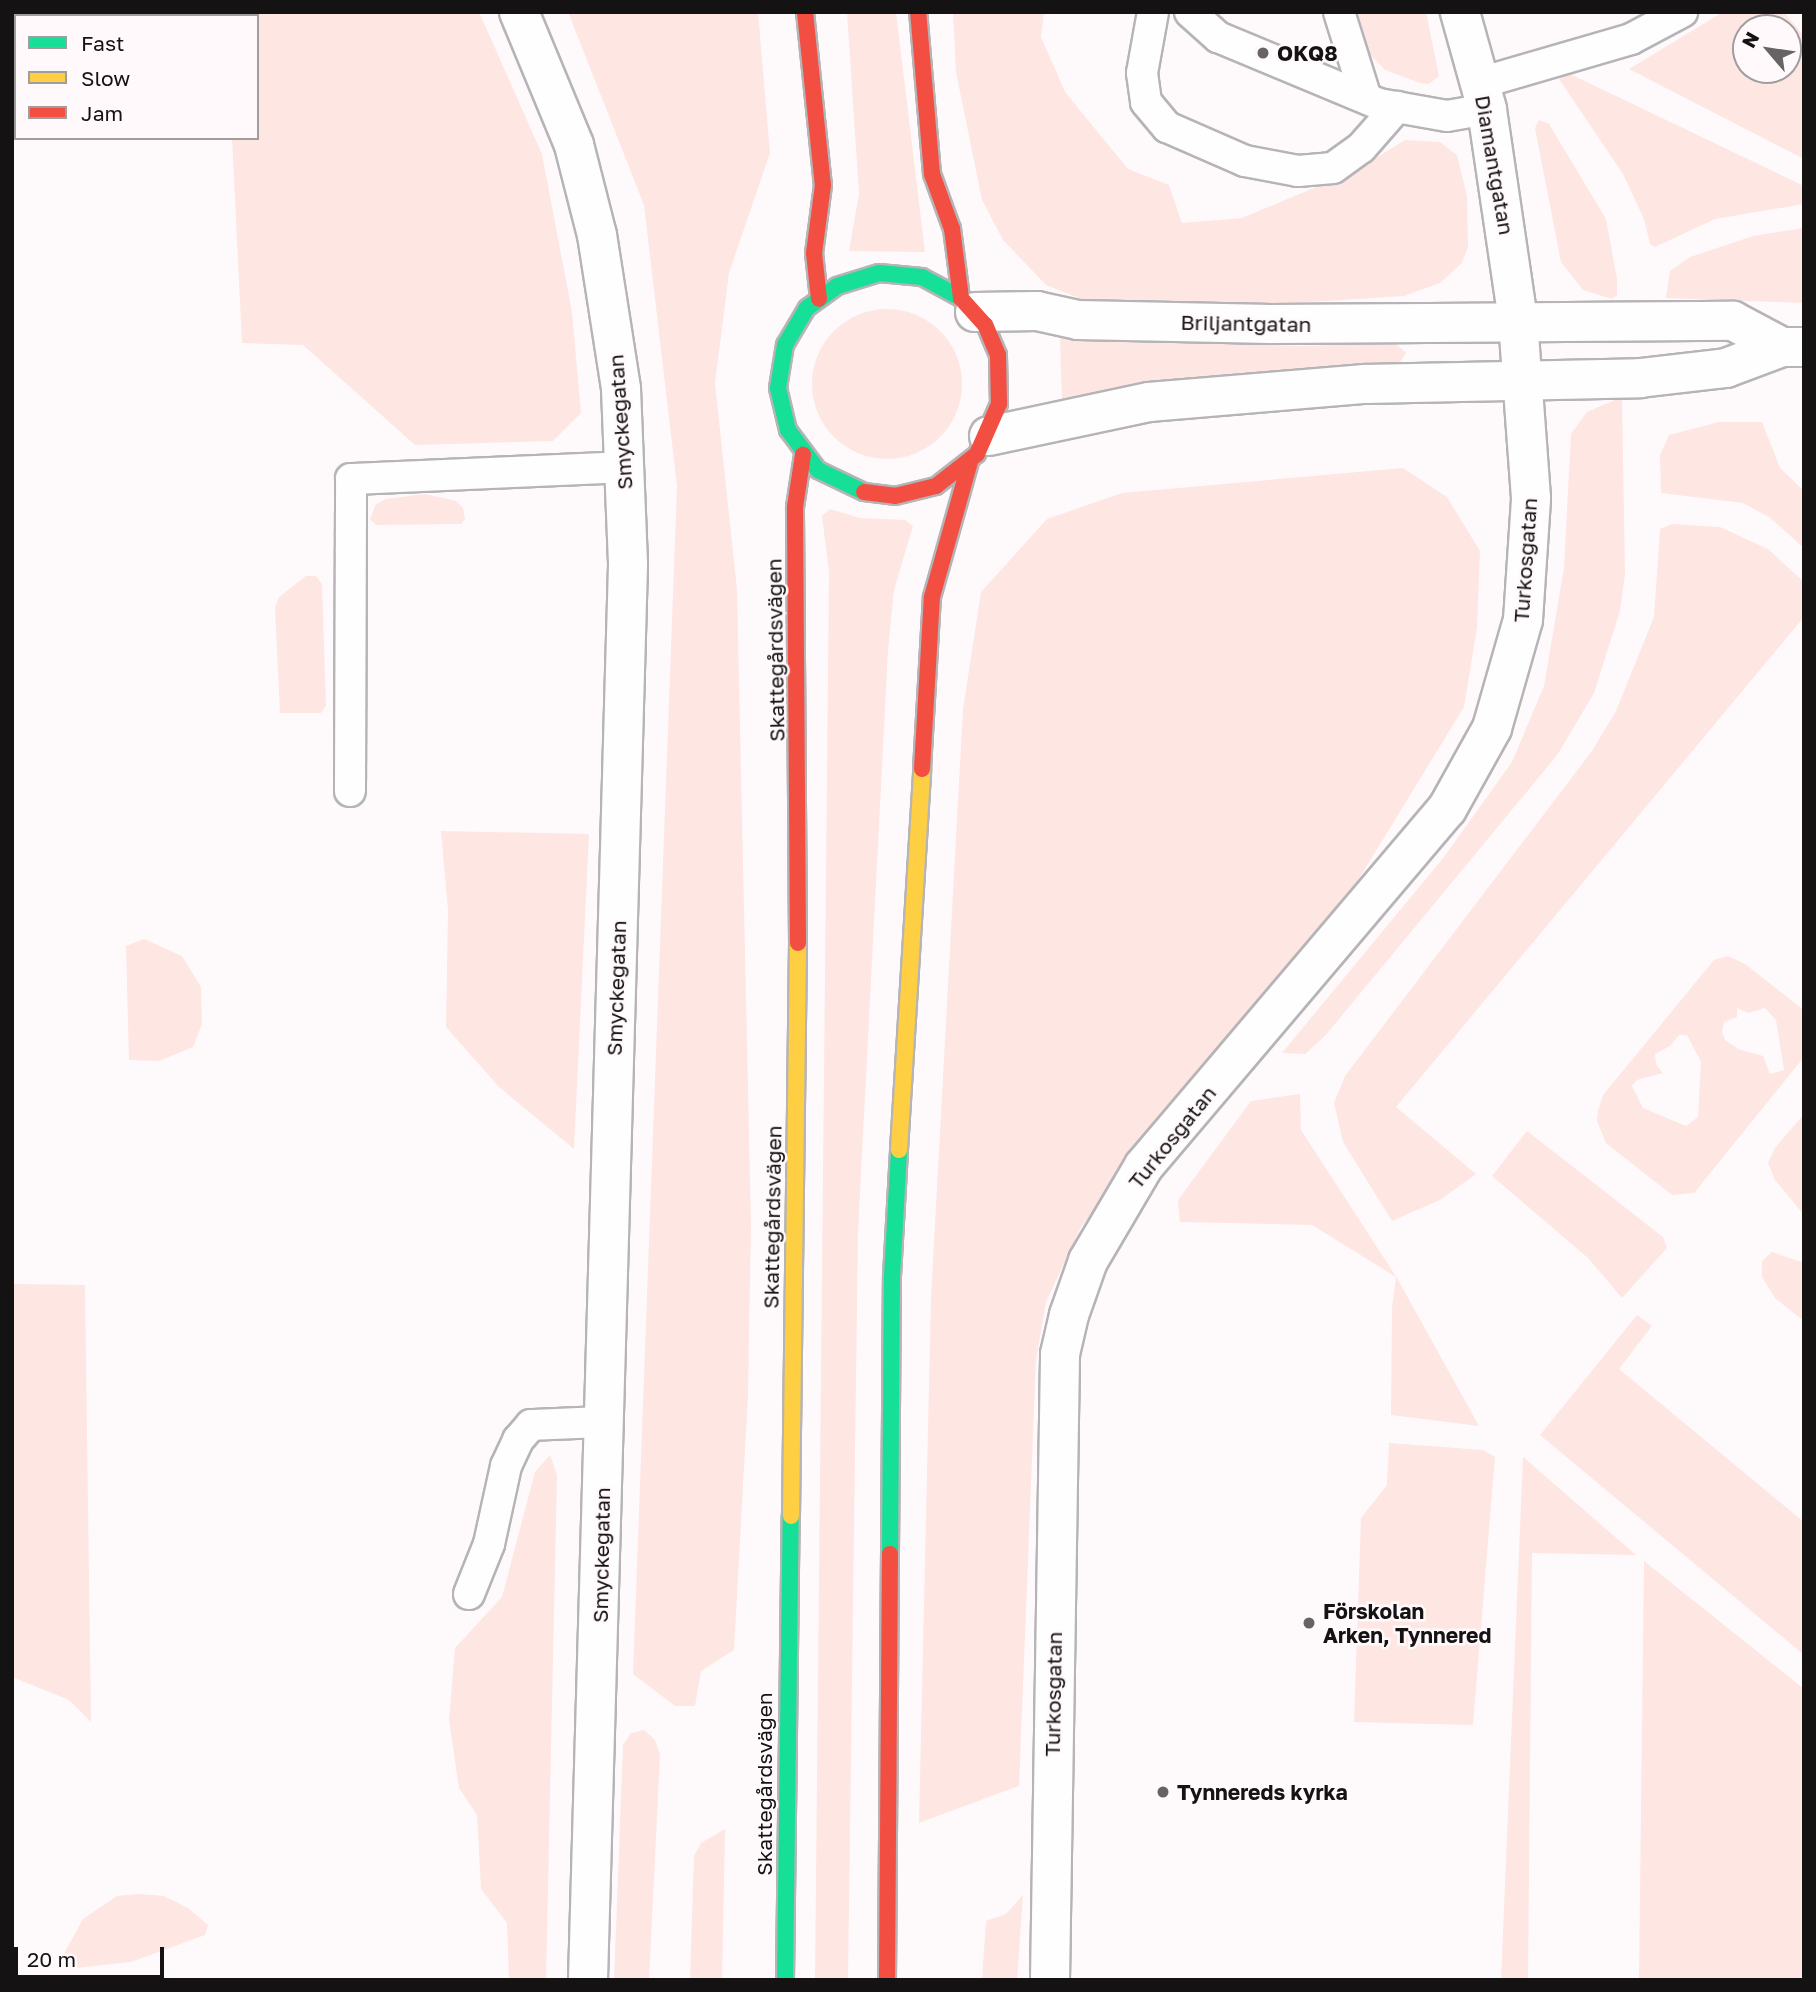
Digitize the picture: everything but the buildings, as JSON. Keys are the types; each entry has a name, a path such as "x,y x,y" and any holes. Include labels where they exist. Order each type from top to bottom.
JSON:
{"street":[{"name":"Smyckegatan","path":"519,12 574,145 597,235 621,388 628,565 588,1980"},
{"path":"805,12 823,184 814,253 818,299"},
{"path":"887,1980 893,1262 932,597 979,449 999,404 1001,372 992,340 968,305 952,229 932,174 918,12"},
{"name":"Diamantgatan","path":"1460,12 1484,96 1518,320"},
{"path":"968,305 922,277 890,273 857,278 818,299 791,332 779,374 783,416 803,455 835,481 874,495 895,496 936,486 979,449"},
{"name":"Briljantgatan","path":"968,305 1037,310 1078,320 1271,324 1518,320 1733,321 1793,347"},
{"path":"1518,320 1523,380"},
{"name":"Briljantgatan","path":"979,449 1149,401 1365,384 1640,377 1726,368 1793,347"},
{"name":"Turkosgatan","path":"1050,1980 1060,1354 1069,1315 1088,1261 1144,1166 1447,809 1492,728 1523,620 1531,498 1523,380"},
{"name":"Skattegårdsvägen","path":"785,1980 799,906 795,507 803,455"}],"lane":[{"path":"1153,12 1142,73 1146,102 1167,127 1245,161 1298,171 1333,168 1361,148 1397,107"},
{"path":"1190,12 1219,37 1366,98 1447,116 1484,96 1631,39 1682,12"},
{"path":"1339,12 1366,98"},
{"path":"350,791 351,479 624,467"},
{"path":"469,1594 489,1544 506,1466 518,1440 531,1425 604,1422"}],"shaded area":[{"path":"169,12 479,12 542,154 572,312 581,413 553,441 415,445 303,345 242,343 232,140 259,140 259,14"},
{"path":"568,12 758,12 770,153 729,273 715,383 737,589 751,1225 748,1395 734,1650 701,1671 695,1706 675,1706 633,1674 677,486 644,205"},
{"path":"847,12 896,12 925,252 849,251 859,194"},
{"path":"953,12 1044,12 1041,37 1065,92 1128,169 1169,185 1182,223 1242,218 1355,171 1405,140 1440,142 1457,155 1467,196 1468,247 1462,263 1440,283 1404,296 1253,306 1099,306 1046,285 1003,240 982,200 956,72"},
{"path":"1347,12 1426,12 1439,76 1429,84 1420,83 1385,70 1360,44"},
{"path":"1723,12 1784,12 1786,14 1732,14 1732,84 1802,84 1802,34 1804,159 1629,69"},
{"path":"1568,73 1804,186 1804,204 1715,219 1655,247 1650,244 1644,219 1623,174 1559,79"},
{"path":"1539,120 1549,124 1606,219 1617,279 1617,295 1612,299 1583,290 1561,262 1535,128"},
{"path":"1804,228 1804,303 1666,298 1670,271 1690,257 1753,236"},
{"path":"887,309 916,315 940,331 956,355 962,384 956,413 940,437 916,453 887,459 858,453 834,437 818,413 812,384 818,355 834,331 858,315"},
{"path":"1060,338 1303,346 1395,343 1406,353 1394,371 1062,402"},
{"path":"1622,397 1625,574 1620,611 1594,693 1558,754 1325,1036 1305,1054 1282,1053 1444,857 1512,762 1544,686 1564,568 1571,434 1587,412"},
{"path":"1719,422 1762,422 1780,468 1804,491 1804,548 1769,517 1743,503 1661,493 1660,455 1669,435"},
{"path":"1403,468 1447,497 1480,551 1477,628 1464,707 1360,877 1081,1227 1046,1302 1036,1360 1019,1786 919,1823 931,1298 963,709 981,592 1047,519 1122,493"},
{"path":"425,494 456,501 463,508 465,519 461,524 376,525 370,519 376,504 386,499"},
{"path":"830,509 860,518 905,520 913,526 894,590 888,651 858,1232 848,1980 815,1980 829,572 822,516"},
{"path":"1672,524 1720,527 1768,549 1804,582 1804,617 1396,1107 1476,1174 1440,1200 1392,1221 1343,1142 1334,1103 1345,1076 1592,751 1616,711 1654,617 1660,529"},
{"path":"306,576 316,576 322,584 326,706 321,713 280,713 275,608 279,597"},
{"path":"441,831 589,834 574,1149 499,1087 446,1027 448,910"},
{"path":"144,939 182,956 201,987 202,1024 193,1047 159,1061 129,1060 126,946"},
{"path":"1728,956 1745,964 1804,1010 1804,1057 1694,1193 1672,1195 1606,1143 1597,1121 1598,1111 1603,1095 1714,960","holes":["1737,1008 1748,1013 1765,1008 1776,1020 1784,1070 1770,1074 1763,1056 1738,1049 1725,1040 1722,1032 1724,1022 1737,1017","1679,1035 1687,1035 1701,1062 1698,1117 1686,1126 1643,1108 1632,1086 1637,1080 1663,1073 1656,1064 1655,1054 1670,1046"]},
{"path":"1300,1094 1301,1130 1397,1278 1479,1426 1391,1415 1392,1308 1396,1277 1312,1225 1180,1222 1178,1200 1251,1101"},
{"path":"1804,1114 1804,1215 1775,1180 1768,1163 1775,1148"},
{"path":"1527,1131 1663,1237 1667,1248 1622,1298 1588,1258 1492,1176"},
{"path":"1772,1252 1804,1263 1804,1321 1775,1298 1762,1277 1762,1261"},
{"path":"12,1284 85,1285 91,1722 69,1700 12,1677"},
{"path":"1637,1315 1652,1326 1619,1369 1804,1522 1804,1655 1540,1435"},
{"path":"1389,1443 1483,1450 1495,1457 1473,1725 1354,1722 1361,1518 1387,1485"},
{"path":"550,1455 557,1475 546,1980 509,1980 507,1923 481,1889 477,1815 459,1788 449,1720 455,1648 502,1597 535,1472"},
{"path":"1523,1457 1636,1555 1532,1553 1528,1980 1501,1980"},
{"path":"1644,1561 1804,1689 1804,1980 1639,1980"},
{"path":"644,1730 655,1740 660,1755 649,1980 614,1980 623,1745 631,1733"},
{"path":"725,1829 722,1980 690,1980 694,1856 701,1843"},
{"path":"1023,1895 1017,1980 982,1980 986,1921 1006,1914"},
{"path":"117,1896 164,1896 188,1908 208,1925 205,1935 131,1962 66,1969 61,1959 83,1919"}],"traffic: fast":[{"path":"864,492 818,470 788,430 778,388 785,345 807,308 837,286 879,273 922,277 961,298"},
{"path":"890,1554 892,1276 899,1150"},
{"path":"785,1980 791,1516"}],"traffic: slow":[{"path":"899,1150 922,769"},
{"path":"791,1516 798,943"}],"traffic: jam":[{"path":"805,12 823,185 814,253 819,299"},
{"path":"864,492 895,496 936,486 977,454 999,404 998,355 985,325 961,298 952,229 932,174 918,12"},
{"path":"798,943 795,507 803,455"},
{"path":"922,769 932,597 970,462"},
{"path":"887,1980 890,1554"}],"place":[{"name":"OKQ8","path":"1263,53"},
{"name":"Förskolan Arken, Tynnered","path":"1309,1623"},
{"name":"Tynnereds kyrka","path":"1163,1792"}]}
